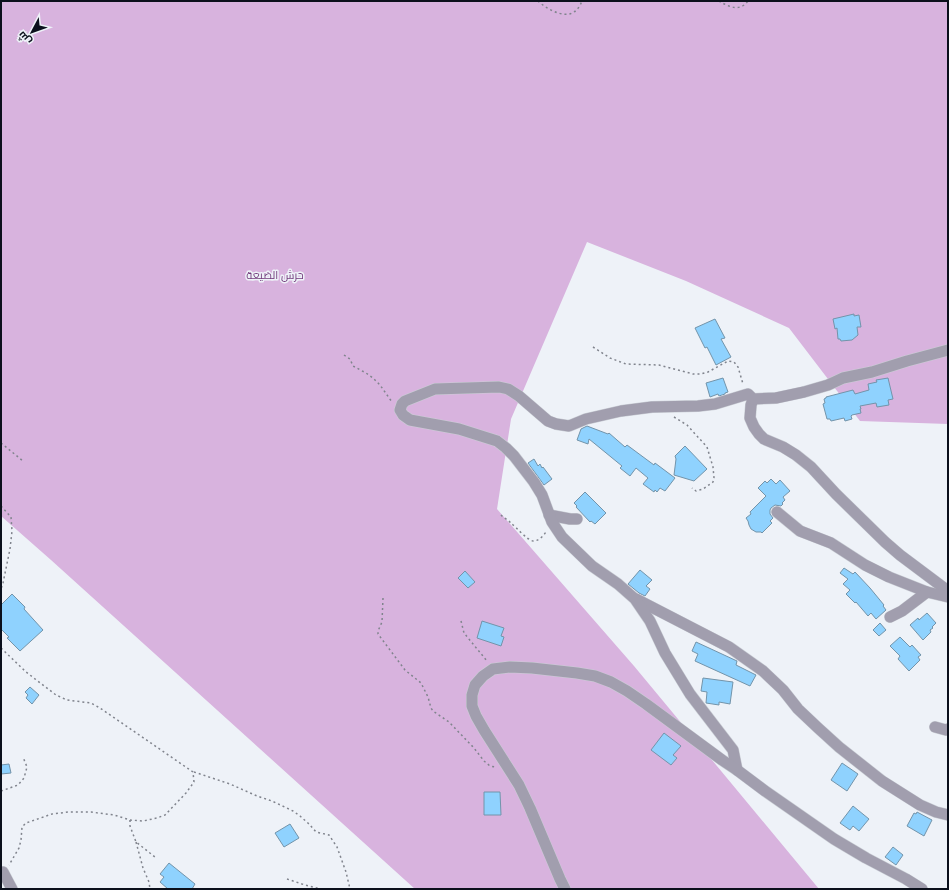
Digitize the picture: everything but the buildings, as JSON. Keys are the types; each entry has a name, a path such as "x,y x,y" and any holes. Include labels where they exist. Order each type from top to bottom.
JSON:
{"street":[{"path":"948,350 872,372 843,378 828,385 804,392 776,398 750,397 698,406 652,407 621,411 586,419 569,426 548,421 508,389 499,388 435,389 411,397 402,404 400,410 403,415 410,420 459,429 496,441 506,448 534,482 542,495 551,518 562,537 592,566 635,598 729,647 762,671 783,690 798,709 817,727 839,747 882,781 920,805 936,812 948,815"},
{"path":"750,397 750,418 754,427 764,439 783,447 811,467 831,489 885,542 948,591"},
{"path":"777,512 800,531 832,543 865,565 889,577 927,592 948,597"},
{"path":"551,518 577,519"},
{"path":"890,617 902,611 927,592"},
{"path":"635,598 650,621 665,653 690,694 733,750 737,770"},
{"path":"565,889 519,785 476,716 472,706 472,695 475,685 483,676 493,669 510,667 532,668 595,676 611,682 633,695 834,839 922,889"},
{"path":"935,727 946,730 948,728"},
{"path":"3,872 12,889"}],"path":[{"path":"538,1 552,11 562,14 572,14 582,1"},
{"path":"719,1 736,8 745,5 748,1"},
{"path":"593,347 610,358 626,364 659,365 692,374 708,372 728,361 734,362 738,368 745,390 750,397"},
{"path":"344,355 350,359 353,366 373,378 380,385 392,404 400,410"},
{"path":"673,416 687,425 707,447 710,456 714,478 713,482 703,489 696,491 692,488"},
{"path":"1,443 23,461"},
{"path":"1,506 10,517 12,531 10,549 1,588"},
{"path":"501,515 533,540 542,536 551,518"},
{"path":"383,598 382,622 378,634 405,670 421,683 433,711 449,722 490,766 508,769"},
{"path":"461,621 464,633 493,669"},
{"path":"1,648 26,672 56,695 67,700 91,703 193,772 230,784 272,801 293,811 316,832 329,835 337,847 346,872 350,889"},
{"path":"1,792 18,785 24,778 26,767 23,756"},
{"path":"3,872 19,848 22,827 26,823 52,814 68,812 91,812 114,815 130,820 143,821 165,816 194,782 193,772"},
{"path":"130,820 130,826 150,889"},
{"path":"136,842 155,857"},
{"path":"287,879 305,886 321,889"}],"green space":[{"name":"حرش الضيعة","path":"1,1 948,1 948,424 860,421 789,328 686,281 587,242 511,419 497,509 634,666 819,889 415,889 1,516"}]}
